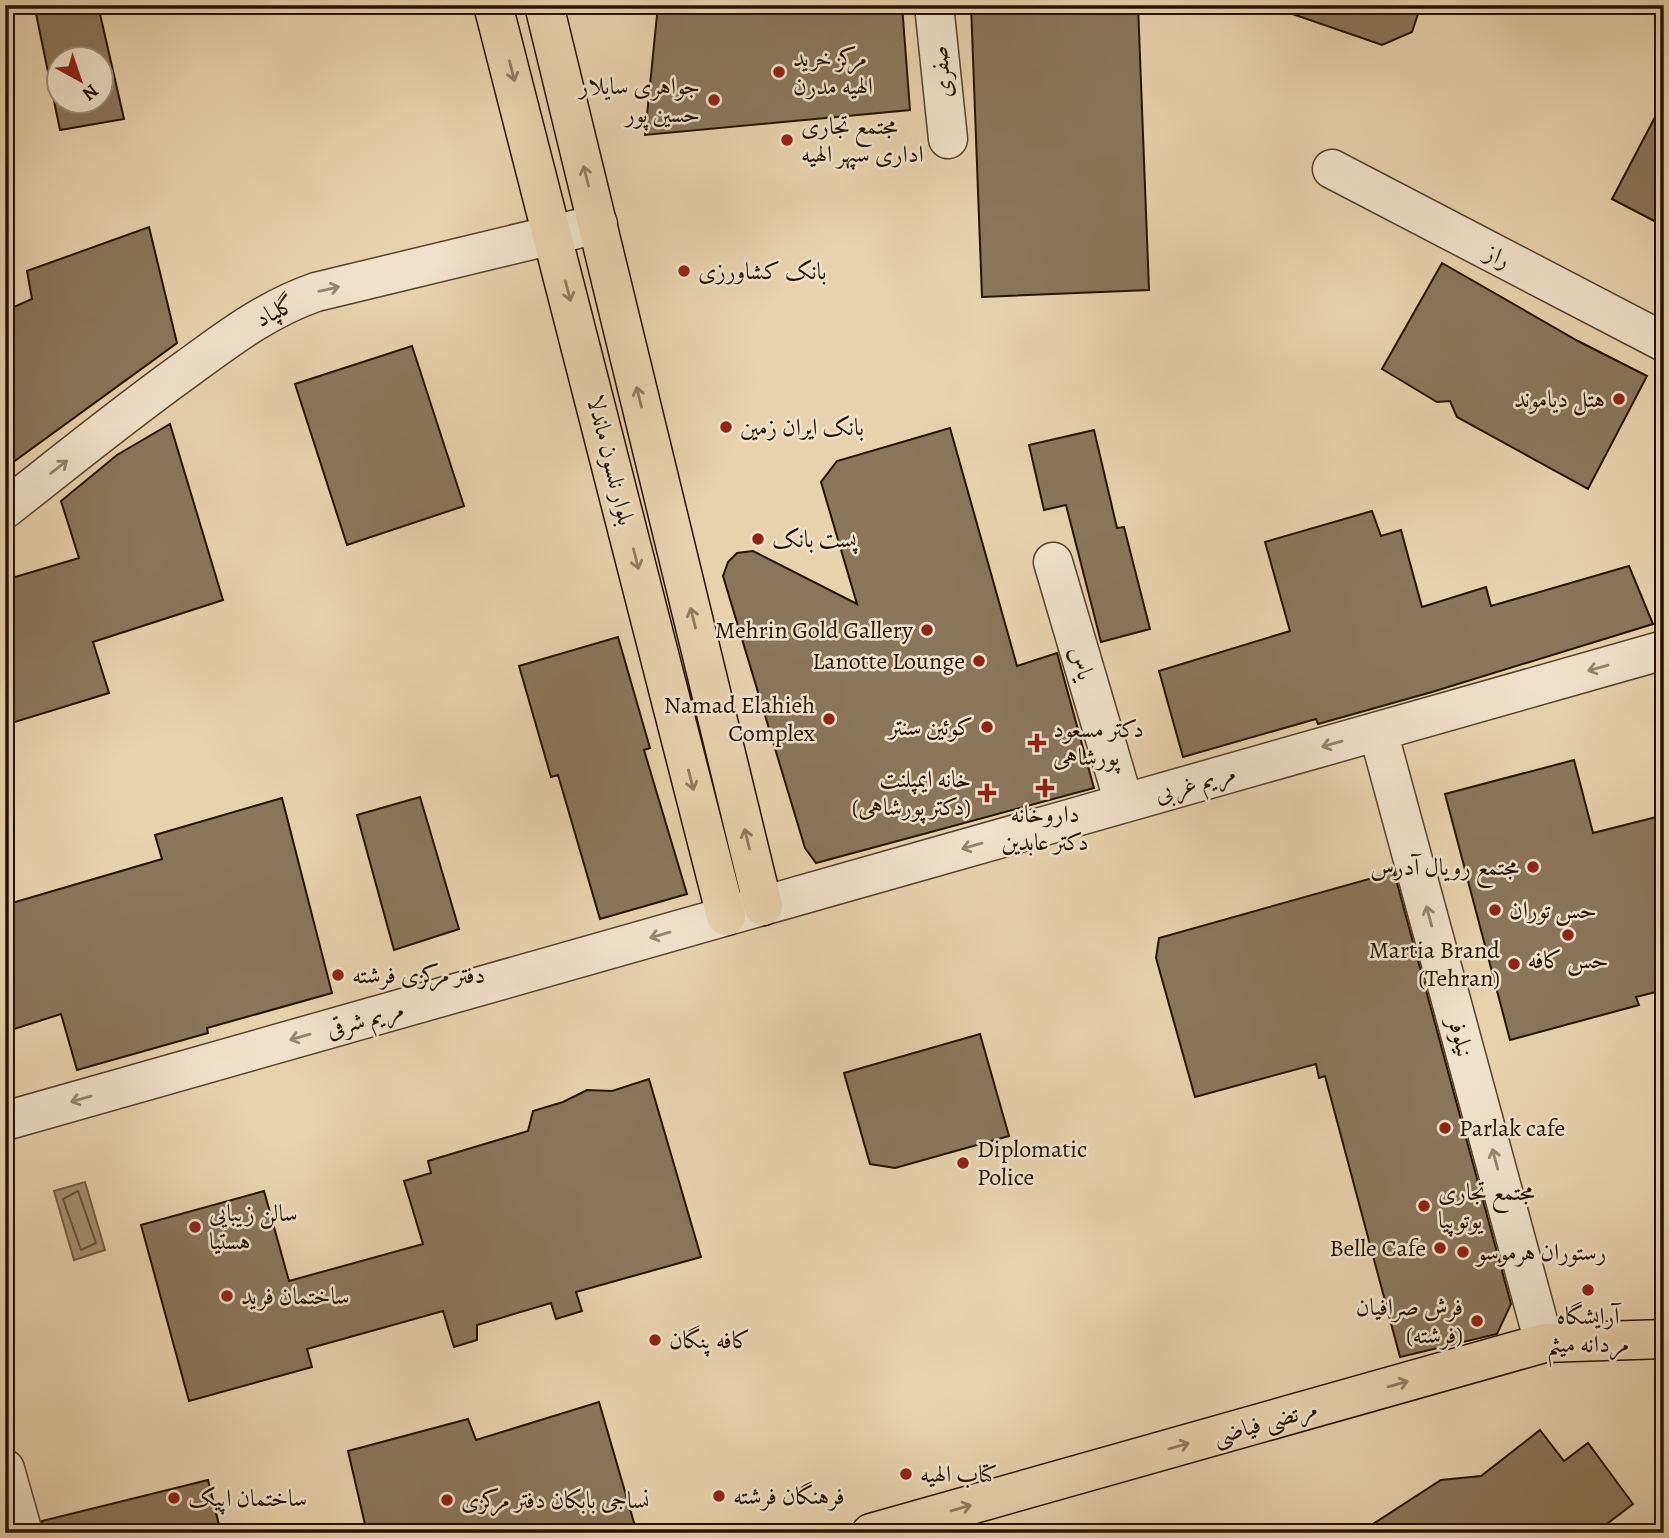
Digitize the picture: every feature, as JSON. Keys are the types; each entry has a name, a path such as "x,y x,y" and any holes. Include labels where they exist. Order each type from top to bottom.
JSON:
{"main road":[{"name":"بلوار نلسون ماندلا","path":"493,5 726,916"},
{"name":"بلوار نلسون ماندلا","path":"544,5 763,905"},
{"name":"مرتضی فیاضی","path":"871,1533 1544,1343 1664,1339"}],"street":[{"name":"صفری","path":"934,5 948,139"},
{"name":"راز","path":"1332,169 1664,342"},
{"name":"گلپاد","path":"5,509 146,398 257,318 286,303 316,292 598,224"},
{"name":"یاس","path":"1053,562 1124,803"},
{"name":"مریم غربی","path":"726,916 1664,650"},
{"name":"نیلوفر","path":"1378,731 1544,1343"},
{"name":"مریم شرقی","path":"5,1121 726,916"},
{"path":"5,1469 23,1533"}],"water":[{"path":"85,1182 105,1250 74,1260 54,1191"}],"building":[{"path":"98,5 107,46 46,46 46,62 35,9"},
{"name":"مرکز خرید الهیه مدرن","path":"658,5 902,5 910,110 645,135"},
{"path":"971,5 1138,5 1149,290 982,297"},
{"path":"1282,5 1421,5 1412,32 1382,45 1281,10"},
{"path":"116,84 124,119 60,130 57,116 116,116"},
{"path":"1664,100 1664,226 1612,199"},
{"path":"149,227 177,343 5,468 5,311 32,299 27,271"},
{"path":"1442,263 1578,341 1647,376 1588,489 1457,417 1450,401 1437,402 1382,369"},
{"path":"412,346 464,506 347,545 295,384"},
{"path":"170,424 223,600 93,642 109,693 5,725 5,580 79,558 61,501 117,455"},
{"path":"950,428 1017,666 1057,653 1094,788 816,863 805,848 723,576 728,562 737,553 753,551 857,604 821,482 837,461"},
{"path":"1094,430 1117,528 1124,527 1150,629 1101,642 1066,505 1044,510 1029,445"},
{"path":"1372,511 1381,536 1401,530 1422,607 1486,587 1491,606 1629,566 1653,624 1432,692 1318,724 1316,719 1183,757 1159,671 1290,631 1265,542"},
{"path":"618,637 650,748 644,750 687,894 600,919 558,775 551,777 519,666"},
{"name":"مجتمع رویال آدرس","path":"1574,760 1593,833 1664,815 1664,990 1636,997 1639,1005 1510,1040 1445,794"},
{"path":"420,797 459,929 394,950 357,815"},
{"path":"282,798 332,993 207,1028 208,1033 77,1070 61,1014 5,1032 5,905 162,859 155,835"},
{"path":"1394,872 1511,1304 1497,1334 1400,1357 1325,1076 1319,1078 1316,1064 1195,1097 1156,958 1159,938"},
{"path":"980,1034 1009,1136 895,1168 870,1164 844,1073"},
{"path":"649,1079 701,1257 576,1292 582,1311 556,1319 551,1303 477,1325 477,1340 454,1347 443,1311 307,1349 312,1367 189,1401 141,1225 264,1191 289,1281 423,1244 404,1181 431,1173 428,1161 528,1131 533,1111 563,1102 587,1090 612,1091"},
{"path":"599,1402 637,1533 367,1533 348,1451 468,1419 476,1440"},
{"path":"1540,1430 1564,1461 1588,1443 1633,1504 1595,1533 1359,1533 1441,1480 1481,1476"},
{"name":"ساختمان اپیک","path":"208,1480 221,1533 44,1533 42,1521"}],"place":[{"name":"مرکز خرید الهیه مدرن","path":"779,72"},
{"name":"جواهری سایلار حسین پور","path":"714,100"},
{"name":"مجتمع تجاری اداری سپهر الهیه","path":"787,140"},
{"name":"بانک کشاورزی","path":"684,271"},
{"name":"هتل دیاموند","path":"1619,399"},
{"name":"بانک ایران زمین","path":"726,427"},
{"name":"پست بانک","path":"758,539"},
{"name":"Mehrin Gold Gallery","path":"927,630"},
{"name":"Lanotte Lounge","path":"979,661"},
{"name":"Namad Elahieh Complex","path":"829,719"},
{"name":"کوئین سنتر","path":"987,727"},
{"name":"دکتر مسعود پورشاهی","path":"1037,743"},
{"name":"داروخانه دکتر عابدین","path":"1045,788"},
{"name":"خانه ایمپلنت (دکتر پورشاهی)","path":"987,793"},
{"name":"مجتمع رویال آدرس","path":"1533,867"},
{"name":"حس توران","path":"1495,910"},
{"name":"حس کافه","path":"1568,935"},
{"name":"Martia Brand (Tehran)","path":"1514,964"},
{"name":"دفتر مرکزی فرشته","path":"338,975"},
{"name":"Parlak cafe","path":"1445,1128"},
{"name":"Diplomatic Police","path":"963,1163"},
{"name":"مجتمع تجاری یوتوپیا","path":"1424,1206"},
{"name":"سالن زیبایی هستیا","path":"195,1227"},
{"name":"Belle Cafe","path":"1440,1248"},
{"name":"رستوران هرموسو","path":"1463,1252"},
{"name":"آرایشگاه مردانه میثم","path":"1588,1290"},
{"name":"ساختمان فرید","path":"227,1296"},
{"name":"فرش صرافیان (فرشته)","path":"1477,1321"},
{"name":"کافه پنگان","path":"655,1340"},
{"name":"کتاب الهیه","path":"906,1474"},
{"name":"فرهنگان فرشته","path":"719,1496"},
{"name":"ساختمان اپیک","path":"174,1498"},
{"name":"نساجی بابکان دفتر مرکزی","path":"447,1500"}]}
